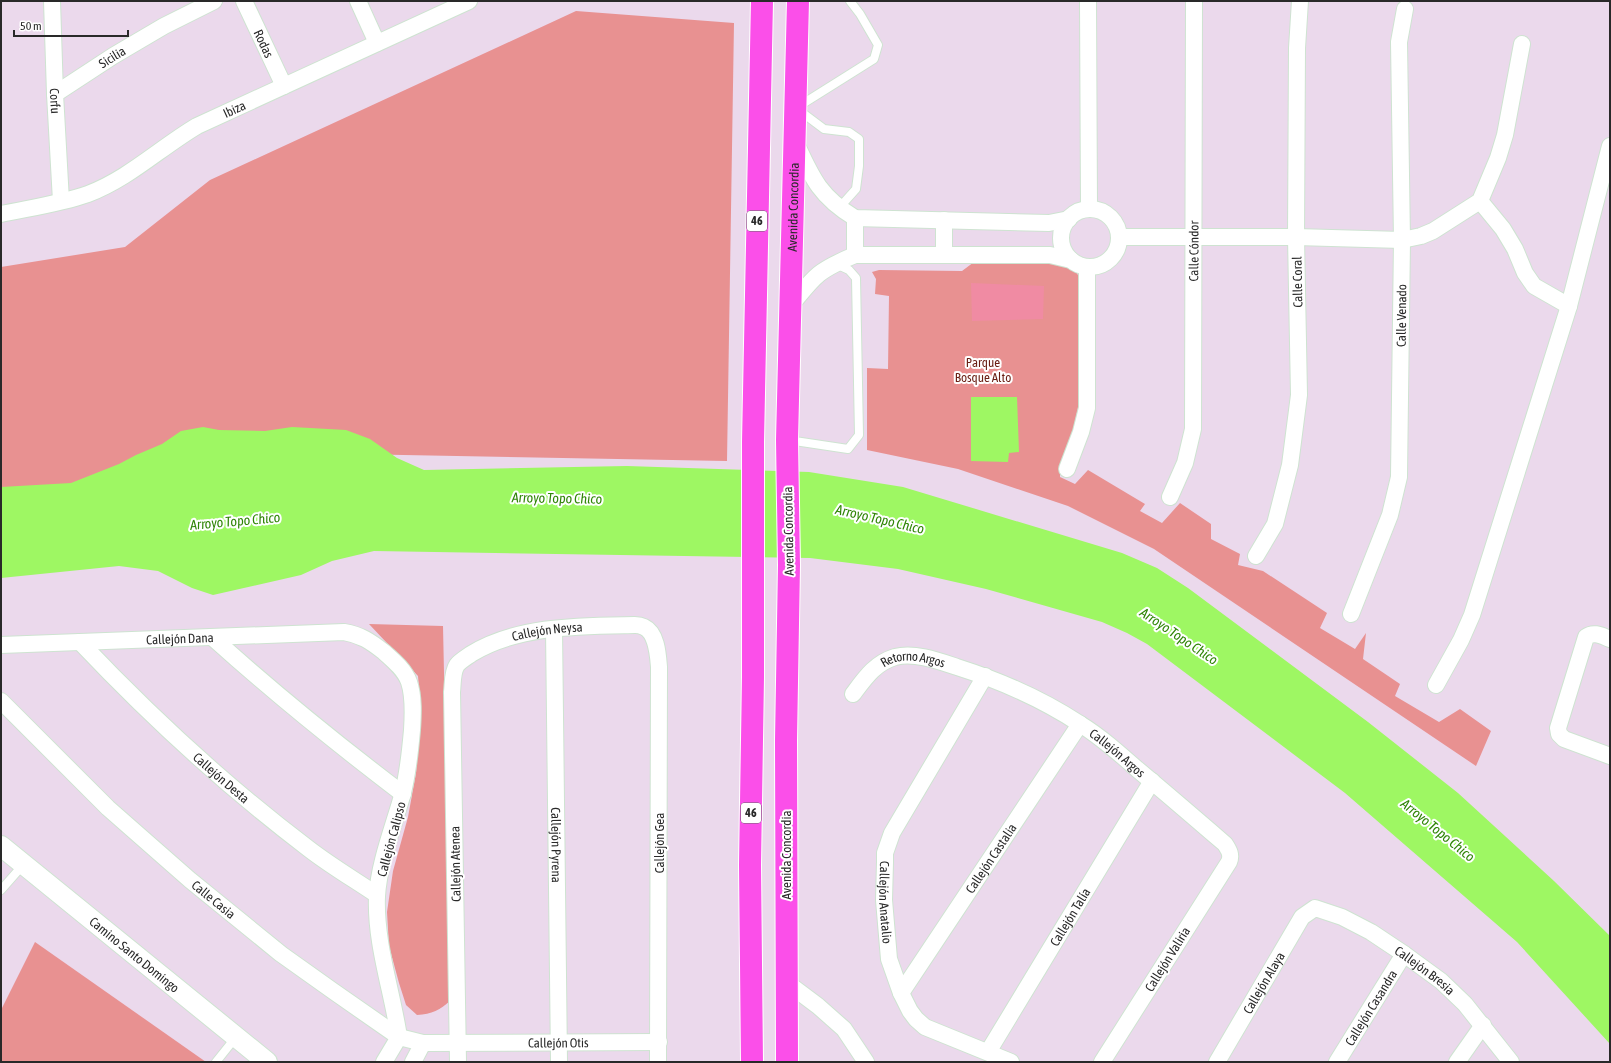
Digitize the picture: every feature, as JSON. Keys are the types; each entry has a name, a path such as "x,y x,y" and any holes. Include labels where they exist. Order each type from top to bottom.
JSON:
{"main road":[{"name":"Avenida Concordia","path":"787,1062 786,740 789,565 787,440 798,1"},
{"name":"46","path":"752,1062 750,864 754,564 753,442 760,4"}],"street":[{"name":"Corfu","path":"52,1 61,201"},
{"name":"Sicilia","path":"55,94 119,52 164,26 214,1"},
{"name":"Rodas","path":"244,1 284,86"},
{"path":"358,1 377,43"},
{"name":"Ibiza","path":"1,214 88,194 115,181 197,126 469,1"},
{"path":"1088,1 1089,209"},
{"name":"Calle Cóndor","path":"1170,497 1185,463 1193,429 1194,1"},
{"name":"Calle Coral","path":"1256,556 1275,524 1290,465 1299,396 1296,237 1297,48 1300,1"},
{"name":"Calle Venado","path":"1351,614 1390,515 1399,477 1402,240 1399,42 1406,10"},
{"path":"1119,236 1296,237 1402,240 1421,236 1432,231 1480,201 1498,158 1505,135 1522,44"},
{"path":"795,139 814,181 827,198 854,218 1049,223 1069,219"},
{"path":"1436,685 1461,640 1472,615 1569,306 1610,146"},
{"path":"1480,201 1503,229 1525,273 1534,286 1569,306"},
{"path":"1089,209 1100,211 1109,217 1116,226 1119,236 1118,247 1114,256 1106,263 1097,267 1078,265 1065,253 1062,244 1061,235 1064,226 1069,219 1074,214 1089,209"},
{"path":"854,218 855,255"},
{"path":"944,220 944,255"},
{"path":"791,305 819,274 855,255 1050,255 1071,260"},
{"path":"1067,469 1087,408 1087,267"},
{"name":"Callejón Neysa","path":"457,666 466,657 481,648 523,633 554,628 626,625 645,627"},
{"name":"Callejón Gea","path":"645,627 652,635 657,649 659,667 658,1062"},
{"name":"Callejón Pyrena","path":"554,628 560,1043 559,1062"},
{"name":"Callejón Dana","path":"1,644 327,632 358,634"},
{"name":"Callejón Calipso","path":"358,634 392,659 403,670 409,681 412,696 413,719 409,762 403,794 385,852 377,895 380,939 399,1036"},
{"path":"1610,639 1596,634 1590,634 1586,637 1558,728 1559,734 1564,739 1610,756"},
{"path":"212,637 260,681 314,726 403,794"},
{"name":"Callejón Desta","path":"80,642 149,714 248,801 310,850 377,895"},
{"name":"Retorno Argos","path":"853,694 878,665 897,657 917,656 985,676"},
{"name":"Callejón Atenea","path":"457,666 452,692 458,1062"},
{"name":"Callejón Argos","path":"985,676 1035,698 1080,724 1104,741 1225,844 1229,849 1230,855"},
{"name":"Callejón Anatalio","path":"985,676 892,834 886,852 884,900 889,959 901,993 916,1019 925,1027 1011,1062"},
{"name":"Calle Casia","path":"1,702 108,808 190,880 281,954 399,1036 423,1044 458,1043"},
{"name":"Callejón Castalia","path":"901,993 1080,724"},
{"name":"Callejón Talía","path":"988,1052 1152,781"},
{"name":"Camino Santo Domingo","path":"1,846 268,1062"},
{"name":"Callejón Valiria","path":"1102,1062 1229,862 1230,855"},
{"name":"Callejón Bresia","path":"1316,908 1342,917 1371,932 1440,981 1465,1004 1511,1062"},
{"name":"Callejón Alaya","path":"1217,1062 1302,917 1316,908"},
{"name":"Callejón Casandra","path":"1338,1062 1404,954"},
{"path":"786,982 818,1006 844,1029 866,1062"},
{"path":"1457,1062 1483,1025"},
{"path":"384,1062 399,1036"},
{"name":"Callejón Otis","path":"458,1043 659,1042"},
{"path":"413,1062 423,1044"}],"lane":[{"path":"839,208 856,189 859,166 859,139 849,132 824,129 796,108 874,59 878,45 860,14 850,1"},
{"path":"787,440 848,449 859,435 856,278 849,270 836,264"},
{"path":"1,890 23,864"},
{"path":"216,1062 236,1036"}],"green space":[{"path":"576,11 734,23 727,461 297,453 1,495 1,267 125,247 210,180"},
{"name":"Parque Bosque Alto","path":"974,262 1053,262 1070,266 1078,276 1081,284 1078,408 1070,443 1060,465 1060,477 1075,484 1088,470 1145,504 1140,511 1162,523 1180,503 1211,524 1211,539 1240,554 1238,565 1263,571 1327,613 1320,628 1355,649 1366,633 1363,659 1400,684 1395,696 1439,722 1460,709 1491,731 1476,766 1154,549 1068,506 958,469 867,450 867,368 888,369 889,296 875,294 876,279 872,272 879,270 962,271"},
{"path":"369,624 443,626 451,1000 436,1011 417,1015 406,1005 399,983 389,946 387,912 393,871 408,817 416,773 421,711 418,676"},
{"path":"35,942 206,1062 1,1062 1,1010"}],"shaded area":[{"path":"971,283 1044,286 1043,319 972,321"}],"water":[{"path":"971,397 1017,397 1019,452 1009,453 1008,462 971,461"},
{"name":"Arroyo Topo Chico","path":"203,427 219,430 265,431 292,427 346,430 370,439 397,458 424,470 627,466 809,472 903,487 1122,553 1157,568 1188,588 1368,722 1458,793 1554,881 1610,936 1610,1044 1517,942 1345,793 1147,644 1102,622 986,589 898,569 810,558 374,551 332,561 301,575 213,595 192,588 158,571 119,566 1,578 1,487 71,483 119,464 162,444 181,431"}]}
